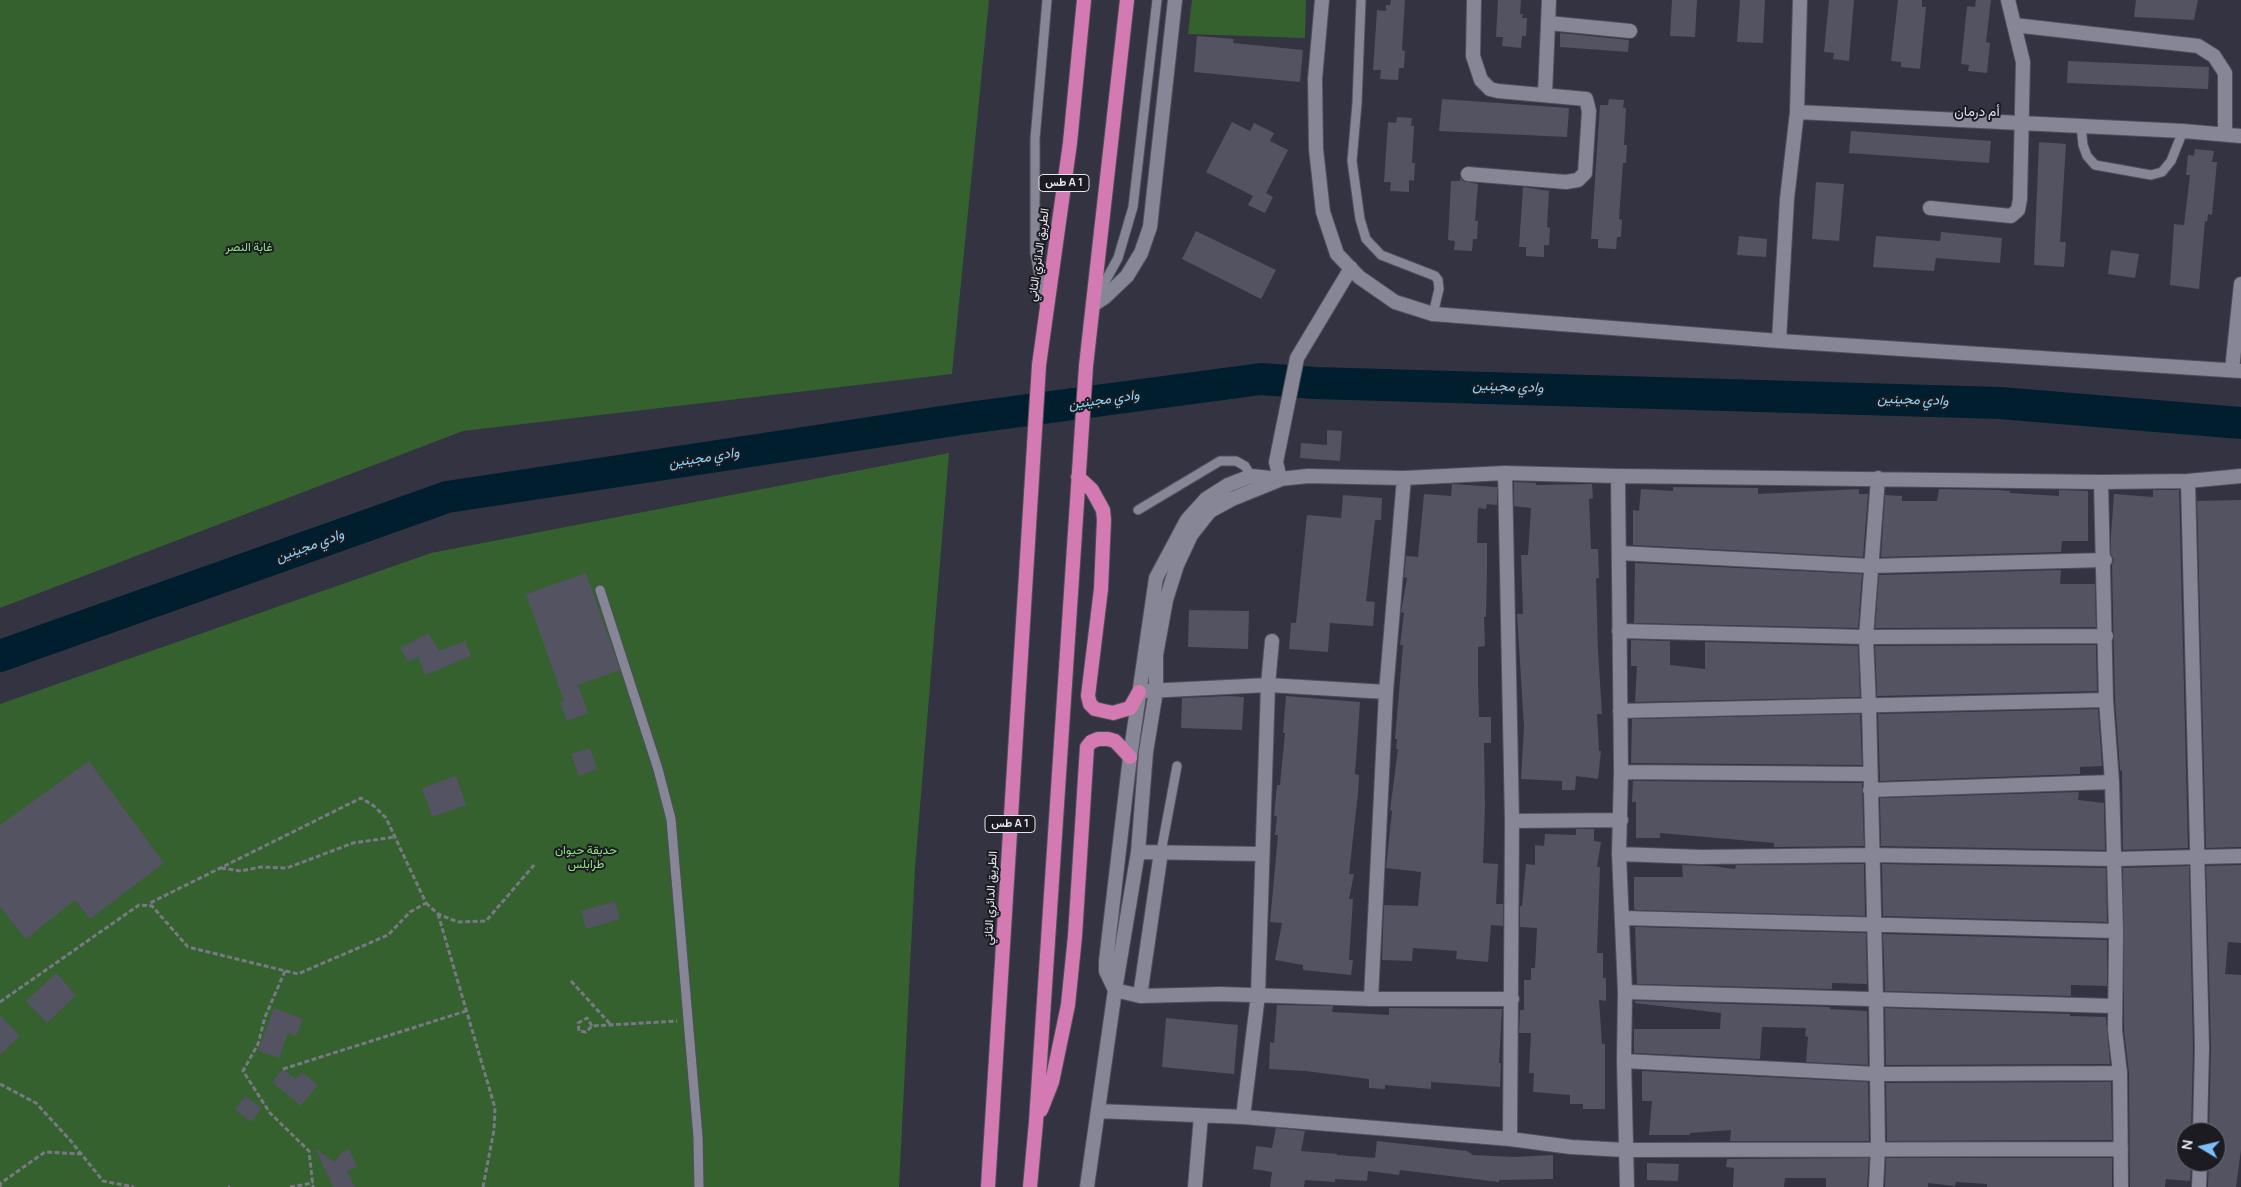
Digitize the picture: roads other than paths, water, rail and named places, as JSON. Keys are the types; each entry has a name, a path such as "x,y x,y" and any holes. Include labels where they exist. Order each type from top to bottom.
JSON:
{"highway":[{"name":"الطريق الدائري الثاني","path":"988,1187 1039,365 1070,143 1084,0"},
{"name":"طس A 1","path":"1079,470 1086,366 1127,0"},
{"path":"1079,470 1102,510 1104,520 1101,589 1088,696 1090,704 1095,709 1113,713 1130,708 1139,692"},
{"path":"1030,1187 1036,1122 1079,470"},
{"path":"1036,1122 1052,1082 1068,1005 1075,936 1087,747 1091,742 1098,739 1108,739 1115,741 1130,758"}],"street":[{"path":"1093,305 1106,297 1127,276 1135,265 1150,227 1175,0"},
{"path":"1322,0 1315,79 1316,149 1323,212 1337,254 1358,277 1395,302 1433,314 1779,341 2236,370 2241,284"},
{"path":"1468,174 1566,182 1582,178 1584,173 1589,105 1586,99 1490,89 1481,80 1472,56 1474,0"},
{"path":"1545,94 1549,0"},
{"path":"1779,341 1787,199 1796,112 1800,0"},
{"path":"1930,208 2011,216 2018,210 2023,122 2023,62 2008,0"},
{"path":"1548,23 1630,31"},
{"path":"2014,25 2198,46 2214,56 2225,73 2225,133"},
{"path":"1796,112 2023,122 2225,133 2241,136"},
{"path":"1280,479 1276,462 1297,358 1351,268"},
{"path":"1505,472 1512,821 1510,1139"},
{"path":"1115,990 1106,971 1106,961 1130,758 1154,587 1160,570 1187,520 1206,499 1228,485 1251,476 1280,479 1308,476 1404,478 1505,472 1618,476 2101,482 2188,482 2241,476"},
{"path":"1618,476 1621,772 1619,854 1625,992 1624,1061 1627,1187"},
{"path":"1371,999 1386,692 1404,478"},
{"path":"1876,1187 1878,1148 1876,999 1866,637 1878,478"},
{"path":"1087,1187 1115,990 1138,852 1146,752 1156,691 1156,655 1166,600 1177,565 1191,535 1210,511 1232,499 1280,479"},
{"path":"2101,482 2105,560 2106,700 2112,782 2117,992 2114,1006 2120,1073 2121,1187"},
{"path":"2188,482 2202,1048 2200,1122"},
{"path":"1619,553 1871,566 2105,560"},
{"path":"1619,631 1866,637 2106,636"},
{"path":"1244,1117 1258,995 1268,685 1272,641"},
{"path":"1139,692 1268,685 1386,692"},
{"path":"1620,711 2106,700"},
{"path":"1621,772 1870,774"},
{"path":"1870,790 2112,782"},
{"path":"1512,821 1621,820"},
{"path":"1138,852 1262,854"},
{"path":"1140,996 1161,852"},
{"path":"1619,854 1701,857 1871,855 2114,859 2241,856"},
{"path":"1623,918 2116,931"},
{"path":"1115,990 1140,996 1258,995 1371,999 1512,999"},
{"path":"1625,992 1996,1001 2114,1006"},
{"path":"1624,1061 1876,1074 2120,1073"},
{"path":"1098,1111 1244,1117 1510,1139 1572,1147 1625,1150 2121,1149"},
{"path":"1195,1187 1201,1116"},
{"path":"2199,1187 2200,1172"}],"lane":[{"path":"1046,312 1035,253 1035,139 1047,0"},
{"path":"1093,305 1118,258 1133,207 1157,0"},
{"path":"1360,0 1357,104 1352,161 1360,219 1366,239 1381,255 1435,276 1438,280 1439,289 1433,314"},
{"path":"2081,126 2083,145 2087,156 2095,165 2151,175 2162,172 2171,161 2183,131"},
{"path":"1138,510 1220,461 1236,461 1244,466 1251,476"},
{"path":"600,590 658,769 671,819 698,1137 699,1187"},
{"path":"1161,852 1177,766"}],"waterway":[{"name":"وادي مجينين","path":"0,656 447,497 968,418 1261,379 1315,383 2000,403 2241,423"}],"district":[{"name":"أم درمان","path":"1977,112"}],"park label":[{"name":"غابة النصر","path":"249,248"},
{"name":"حديقة حيوان طرابلس","path":"586,858"}]}
